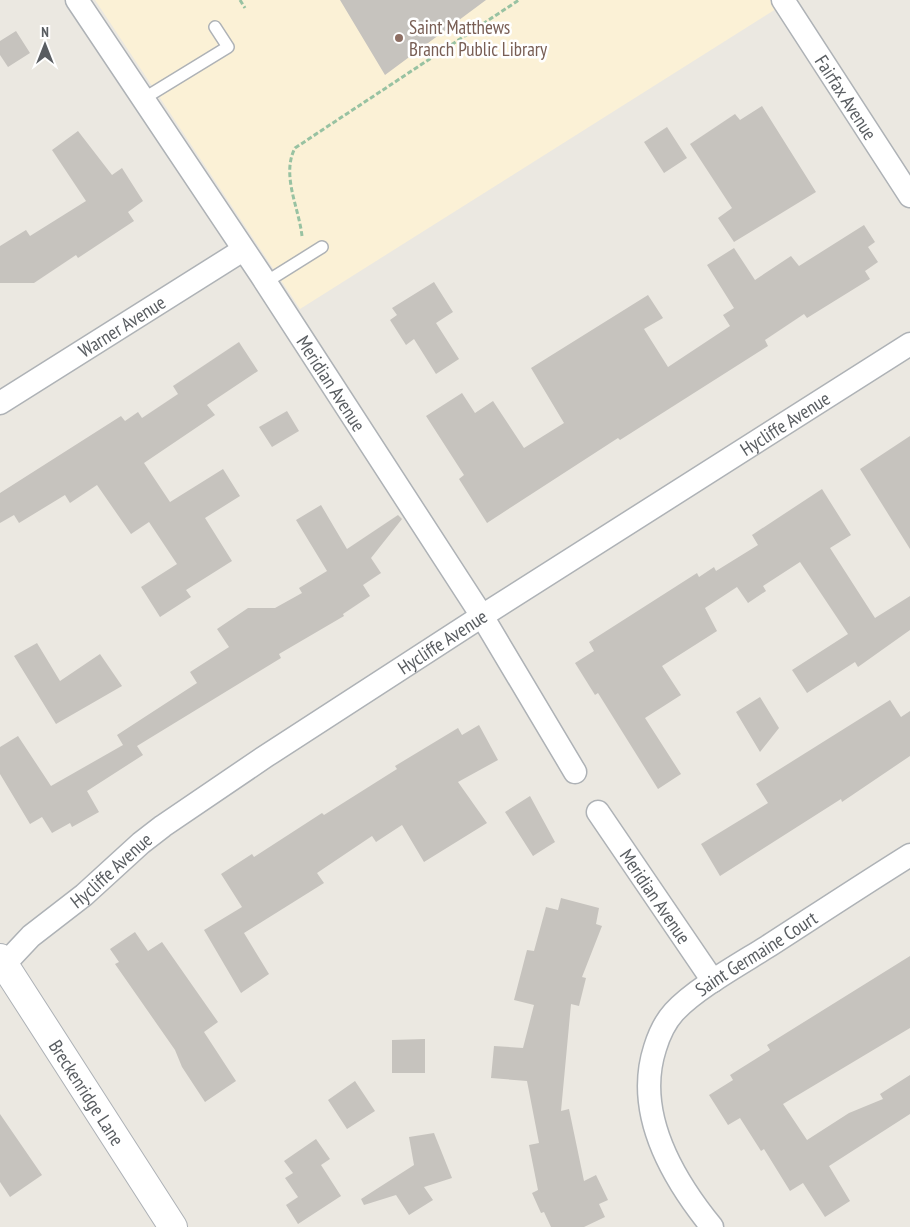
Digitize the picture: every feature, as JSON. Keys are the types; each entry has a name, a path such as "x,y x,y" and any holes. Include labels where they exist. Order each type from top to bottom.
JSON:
{"main road":[{"name":"Breckenridge Lane","path":"1,964 173,1227"}],"street":[{"name":"Meridian Avenue","path":"77,0 266,282 482,616 575,772"},
{"name":"Fairfax Avenue","path":"783,0 910,196"},
{"name":"Warner Avenue","path":"0,403 243,250"},
{"name":"Hycliffe Avenue","path":"1,964 163,826 266,756 482,616 910,344"},
{"name":"Meridian Avenue","path":"598,812 713,981"},
{"name":"Saint Germaine Court","path":"712,1227 680,1182 657,1135 650,1112 648,1089 649,1065 666,1021 675,1010 713,981 910,855"}],"lane":[{"path":"143,99 228,47 215,27"},
{"path":"266,282 322,247"}],"path":[{"path":"240,0 245,8"},
{"path":"303,240 289,173 290,162 295,148 519,0"}],"shaded area":[{"path":"95,0 770,0 776,9 300,309"}],"building":[{"name":"Saint Matthews Branch Public Library","path":"340,0 486,0 385,75"},
{"path":"16,31 30,53 8,67 0,55 0,41"},
{"path":"762,106 816,192 734,242 718,218 732,208 690,144 735,114 740,120"},
{"path":"667,127 687,158 664,173 644,142"},
{"path":"78,131 112,175 122,168 143,201 128,212 134,221 78,258 76,255 34,283 0,283 0,246 26,230 30,236 86,201 52,150"},
{"path":"864,225 875,242 868,247 878,262 865,271 870,279 807,318 804,314 765,340 768,346 620,440 618,438 487,523 459,479 464,475 426,416 462,393 475,413 493,401 524,448 564,423 531,368 648,295 663,318 644,329 668,367 730,326 723,315 734,308 707,265 734,248 755,280 791,256 799,266"},
{"path":"434,282 453,312 436,323 459,359 436,374 414,339 406,345 390,320 397,315 392,308"},
{"path":"239,342 258,371 207,405 215,415 144,463 170,502 223,469 240,496 205,518 232,561 186,590 191,597 160,617 141,587 177,564 149,522 131,534 97,485 70,503 65,495 19,523 14,515 0,523 0,493 121,416 125,421 138,412 142,418 178,394 173,386"},
{"path":"287,411 299,431 272,447 259,427"},
{"path":"910,436 910,549 860,469"},
{"path":"822,489 851,535 830,548 875,618 910,596 910,630 858,667 855,662 807,693 792,670 848,634 800,562 763,586 766,591 748,603 737,587 705,608 717,631 662,666 681,695 645,718 681,774 658,789 598,693 595,695 575,663 594,651 589,642 697,573 699,577 714,567 716,571 758,545 752,535"},
{"path":"321,505 347,549 398,515 402,519 371,558 381,573 363,585 370,596 343,614 344,616 279,654 281,658 137,746 143,755 87,791 99,812 72,827 70,823 52,833 42,817 30,824 0,774 0,747 18,736 51,786 123,745 117,735 197,683 190,672 229,647 217,629 248,608 275,608 302,593 299,588 327,571 296,520"},
{"path":"37,643 60,681 100,654 122,686 56,724 14,656"},
{"path":"760,697 779,728 760,752 736,712"},
{"path":"890,700 901,717 910,711 910,756 842,802 841,799 720,876 701,844 768,803 756,784"},
{"path":"479,725 498,760 458,782 487,823 424,862 402,825 376,842 372,836 317,873 324,883 244,933 269,974 241,993 204,930 242,907 221,874 252,854 254,857 322,813 324,815 397,769 395,766 458,728 462,735"},
{"path":"530,796 555,842 533,856 505,812"},
{"path":"561,898 599,908 596,924 602,926 582,977 586,978 579,1006 571,1004 561,1111 569,1109 584,1181 596,1175 608,1200 599,1204 605,1217 584,1227 551,1227 544,1212 541,1213 532,1193 538,1190 529,1145 539,1143 527,1081 491,1078 494,1046 523,1048 534,1005 514,1000 527,950 534,951 546,907 558,910"},
{"path":"135,932 148,951 162,942 218,1022 204,1032 236,1081 205,1102 182,1067 175,1050 115,964 119,962 110,949"},
{"path":"910,956 910,1028 783,1104 807,1140 849,1113 883,1099 880,1094 910,1075 910,1114 829,1166 850,1201 825,1217 803,1183 790,1191 764,1149 761,1151 740,1118 728,1125 709,1095 733,1080 730,1075 770,1050 767,1045"},
{"path":"425,1039 425,1073 392,1073 392,1040"},
{"path":"355,1081 375,1111 347,1129 328,1100"},
{"path":"0,1114 42,1175 10,1197 0,1182"},
{"path":"434,1133 452,1178 424,1187 433,1200 409,1215 396,1195 364,1205 361,1199 414,1165 409,1137"},
{"path":"316,1139 330,1159 321,1165 341,1196 298,1224 286,1205 298,1197 285,1178 293,1173 284,1161"}],"place":[{"name":"Saint Matthews Branch Public Library","path":"399,38"}]}
